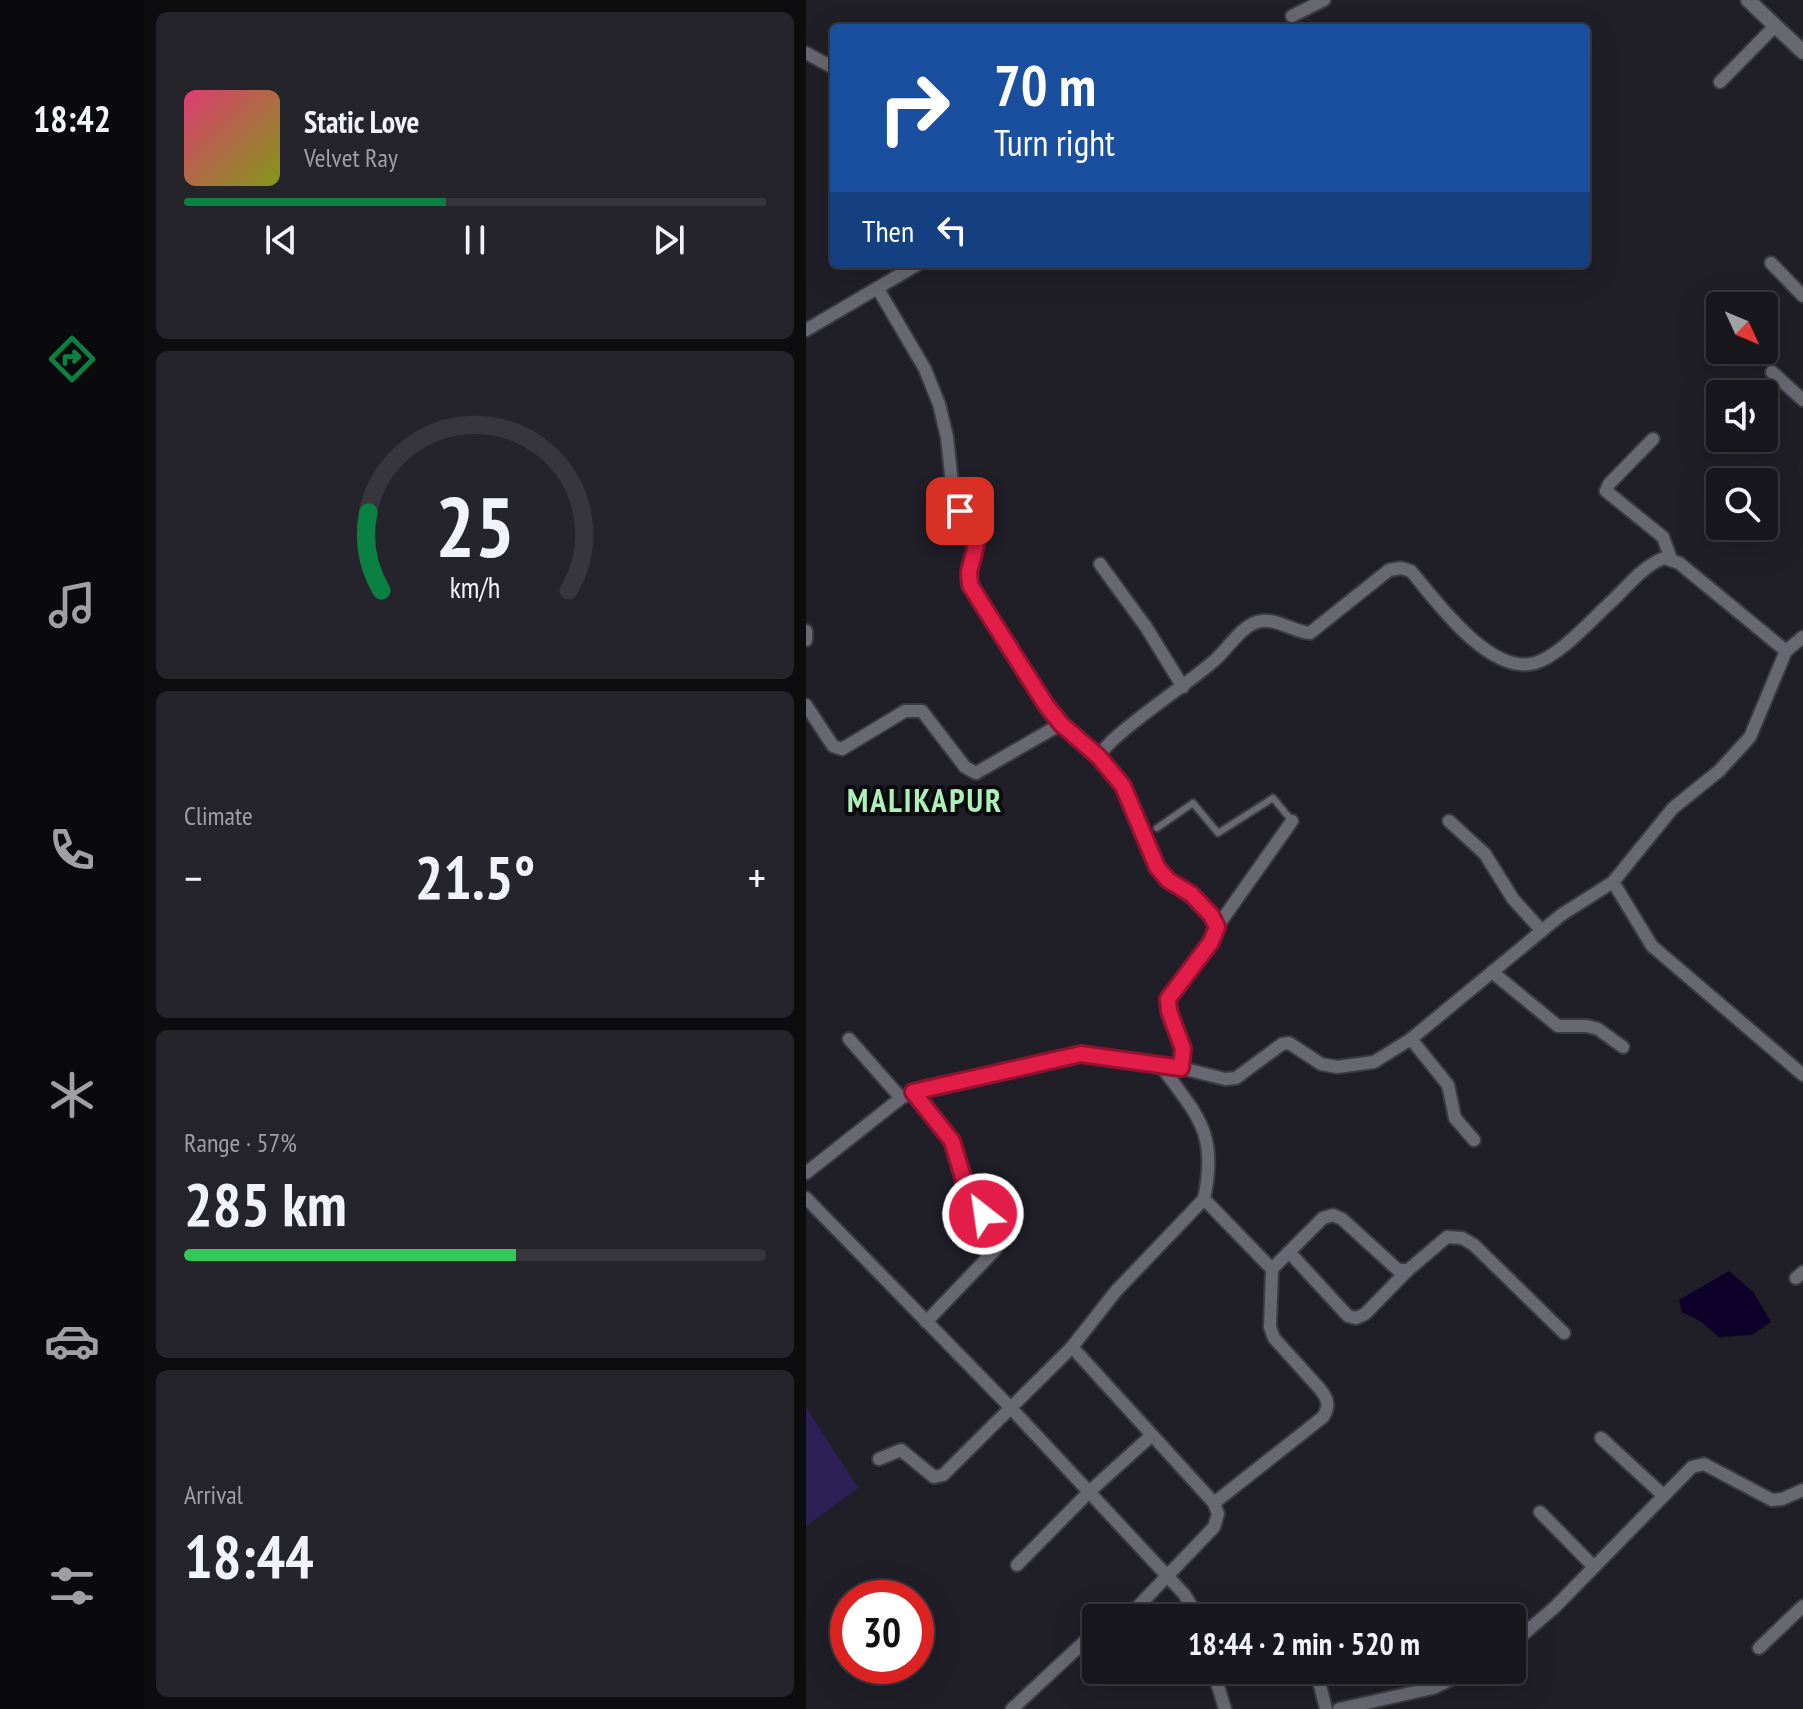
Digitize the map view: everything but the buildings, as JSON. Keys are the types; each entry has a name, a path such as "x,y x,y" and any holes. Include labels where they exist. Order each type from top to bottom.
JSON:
{"street":[{"path":"1292,16 1324,0"},
{"path":"1748,0 1803,52"},
{"path":"1720,82 1774,27"},
{"path":"806,53 830,66"},
{"path":"1771,263 1803,296"},
{"path":"806,330 912,268"},
{"path":"878,289 925,369 939,404 947,437 953,493 976,546 969,572 970,585 1061,724 1099,757 1128,796 1157,867 1168,880 1191,894 1211,915 1217,927"},
{"path":"1772,372 1803,400"},
{"path":"1653,439 1609,484 1606,491 1663,537 1671,559 1786,651"},
{"path":"1099,757 1113,738 1183,687 1253,623 1268,621 1310,633 1389,570 1401,568 1411,571 1473,640 1516,663 1537,663 1563,645 1654,562 1671,559"},
{"path":"1100,564 1146,627 1183,687"},
{"path":"806,631 806,640"},
{"path":"806,1173 907,1095 1081,1054 1181,1068 1225,1079 1236,1078 1282,1044 1289,1043 1321,1064 1337,1067 1374,1062 1411,1039 1561,915 1613,882 1673,808 1719,771 1750,737 1786,651 1803,637"},
{"path":"806,705 833,746 842,749 905,711 922,711 965,767 976,773 1061,724"},
{"path":"1181,1068 1183,1049 1169,1011 1168,999 1211,942 1217,927 1292,821"},
{"path":"1449,821 1485,854 1521,911 1542,931"},
{"path":"1613,882 1652,946 1803,1075"},
{"path":"1492,972 1558,1026 1598,1029 1623,1047"},
{"path":"849,1039 952,1141 966,1187 997,1232 999,1241 995,1250 926,1322"},
{"path":"1411,1039 1448,1085 1455,1118 1474,1140"},
{"path":"879,1459 901,1450 926,1473 934,1477 943,1475 1072,1347 1116,1291 1204,1199 1208,1181 1207,1141 1202,1123 1162,1067"},
{"path":"806,1198 1010,1407 1190,1604"},
{"path":"1204,1199 1272,1269"},
{"path":"1214,1503 1329,1409 1327,1398 1274,1338 1268,1315 1272,1269 1323,1218 1333,1215 1342,1219 1398,1270 1408,1270"},
{"path":"1289,1252 1348,1316 1356,1318 1365,1314 1408,1270 1447,1237 1462,1238 1474,1245 1564,1333"},
{"path":"1072,1347 1214,1503 1218,1514 1214,1527 1141,1604"},
{"path":"1017,1565 1089,1492 1152,1435"},
{"path":"1601,1438 1663,1495"},
{"path":"1526,1633 1692,1467 1704,1464 1772,1500 1803,1490"},
{"path":"1540,1512 1594,1567"},
{"path":"1759,1648 1803,1606"},
{"path":"1012,1709 1082,1644"},
{"path":"1217,1684 1225,1709"},
{"path":"1320,1684 1326,1709"},
{"path":"1339,1709 1382,1704 1441,1684"}],"lane":[{"path":"1157,828 1193,803 1218,833 1273,798 1292,821"}],"shaded area":[{"path":"1729,1271 1754,1293 1771,1322 1752,1335 1719,1337 1700,1321 1682,1312 1679,1300"},
{"path":"806,1407 858,1488 806,1526"}],"district":[{"name":"MALIKAPUR","path":"925,800"}],"route":[{"path":"960,511 976,546 969,572 970,585 1046,705 1061,724 1099,757 1123,786 1162,874 1191,894 1211,915 1217,927 1211,942 1168,999 1169,1011 1183,1049 1181,1068 1081,1054 913,1092 952,1141 966,1187 983,1214"}]}
